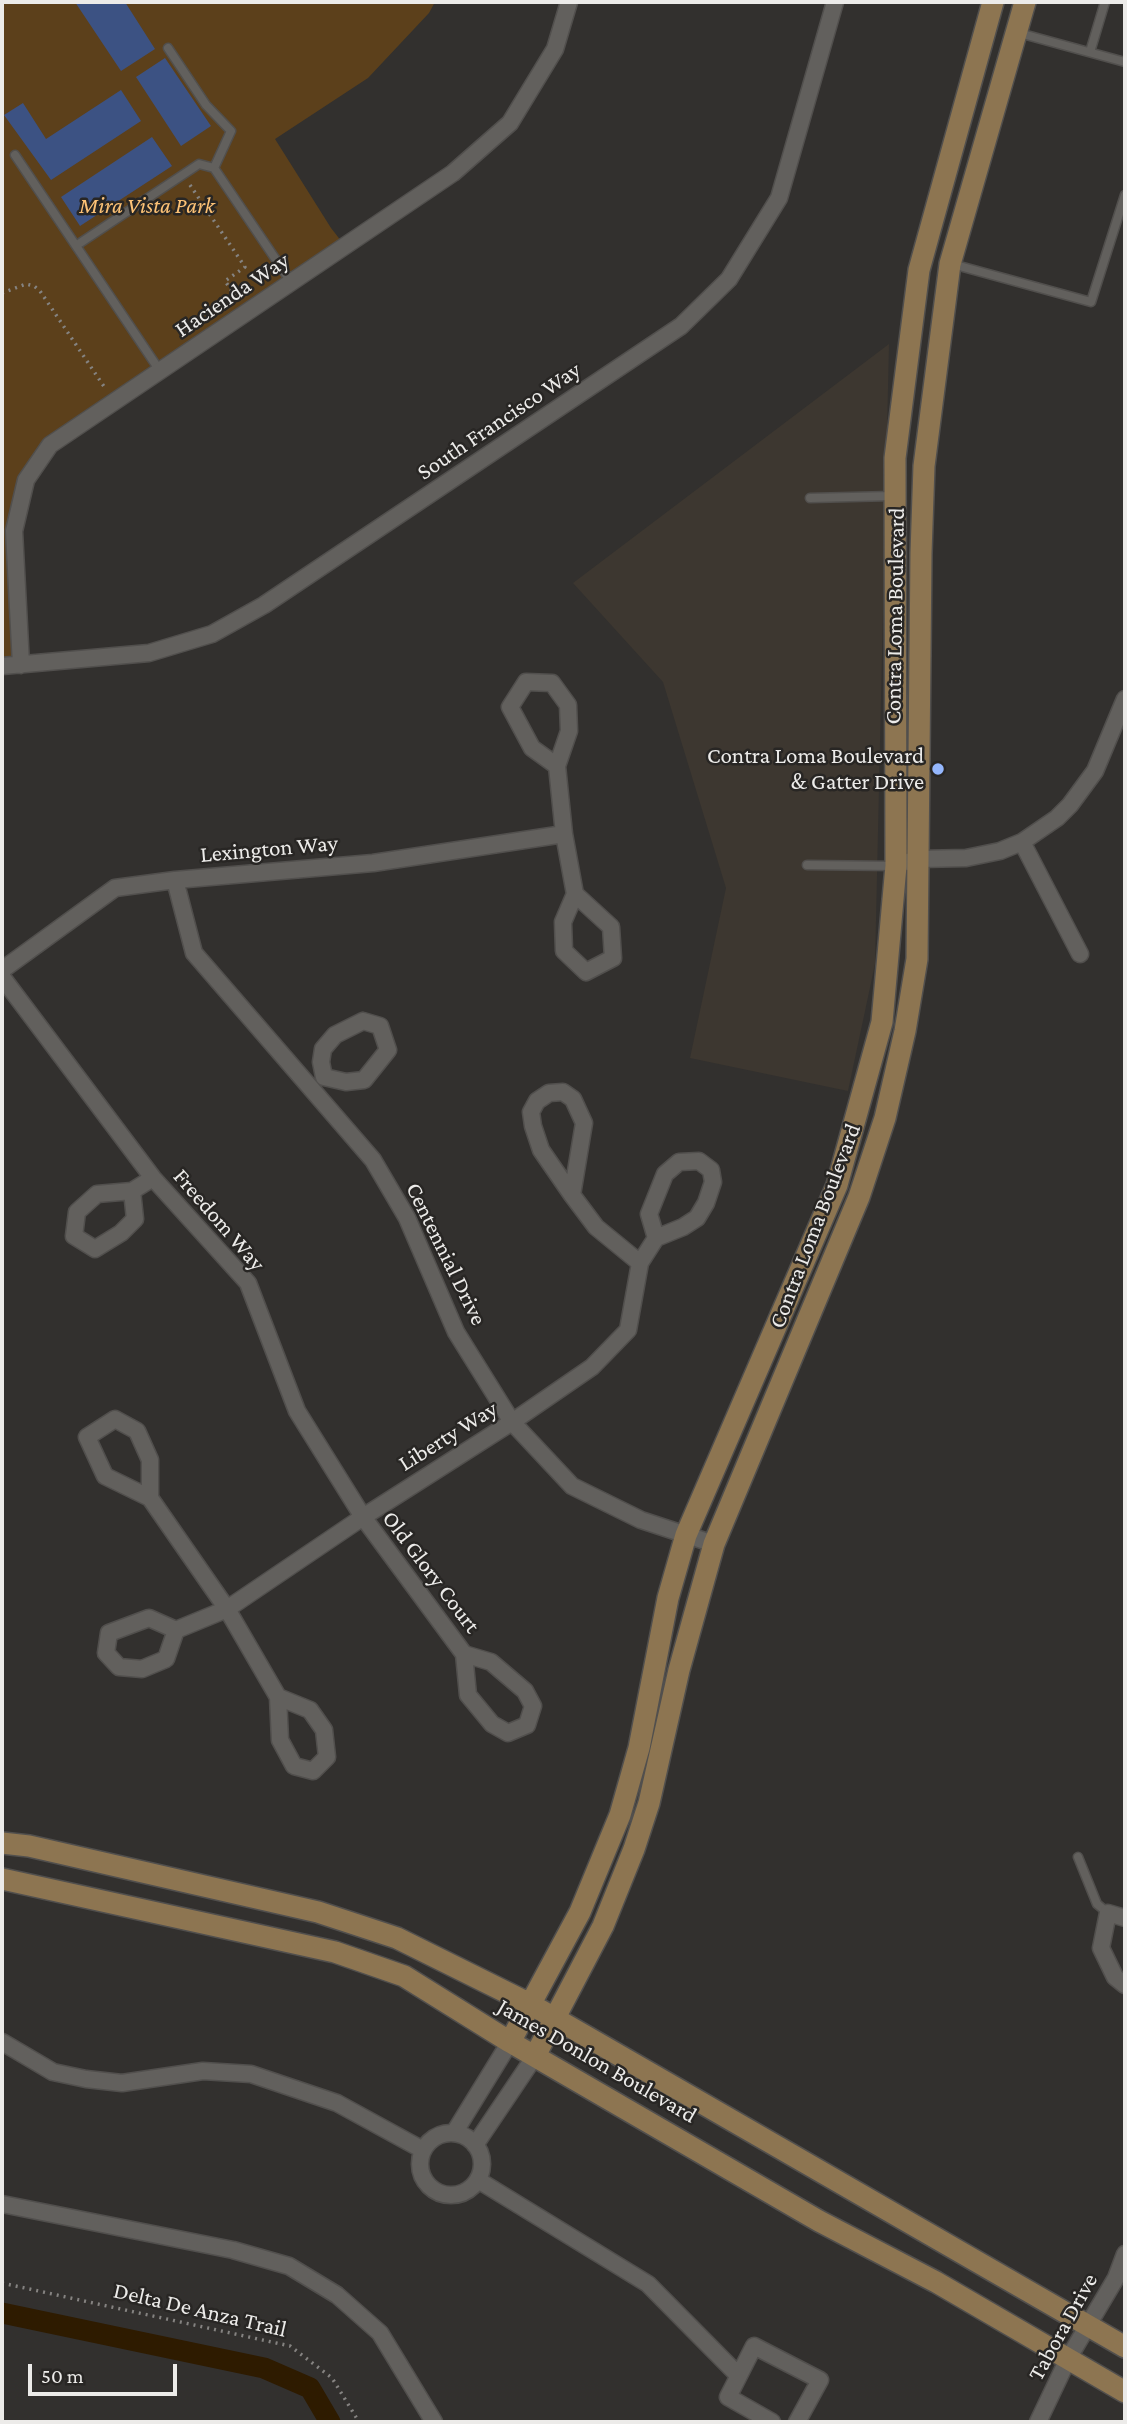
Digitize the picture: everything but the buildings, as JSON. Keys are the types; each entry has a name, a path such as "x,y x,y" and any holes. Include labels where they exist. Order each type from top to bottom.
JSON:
{"main road":[{"name":"Contra Loma Boulevard","path":"510,2042 580,1912 620,1815 639,1748 668,1598 686,1535 837,1185 882,1022 896,866 895,458 919,270 993,2"},
{"name":"Contra Loma Boulevard","path":"535,2056 603,1926 638,1838 649,1803 679,1670 714,1544 859,1198 885,1118 905,1031 917,959 924,467 950,264 1025,2"},
{"name":"James Donlon Boulevard","path":"2,1843 29,1846 318,1912 397,1938 530,2004 1125,2347"},
{"name":"James Donlon Boulevard","path":"2,1879 335,1952 404,1976 510,2042 819,2221 936,2282 1125,2392"}],"street":[{"name":"Hacienda Way","path":"21,665 14,531 26,480 50,445 453,173 510,123 555,49 569,2"},
{"name":"South Francisco Way","path":"2,666 149,653 212,634 264,605 681,326 729,279 779,198 835,2"},
{"path":"557,766 532,748 510,707 526,681 552,683 568,705 569,731 557,766 575,894 563,922 564,951 586,972 613,958 611,927 575,894"},
{"path":"896,866 919,859 966,858 1000,851 1021,842 1057,818 1084,788 1095,771 1125,699"},
{"name":"Lexington Way","path":"2,970 115,888 175,880 373,863 565,834"},
{"path":"1021,842 1080,954"},
{"name":"Centennial Drive","path":"175,880 194,953 373,1160 407,1218 456,1332 512,1422 572,1486 641,1520 714,1544"},
{"name":"Freedom Way","path":"2,977 153,1178 247,1283 297,1411 363,1517"},
{"path":"363,1021 380,1026 388,1050 364,1080 345,1082 324,1077 321,1062 323,1049 335,1035 363,1021"},
{"path":"310,1089 324,1077"},
{"path":"572,1195 584,1124 573,1099 563,1092 549,1093 537,1101 531,1112 541,1150 572,1195 596,1227 640,1263 656,1238 683,1227 696,1218 706,1203 713,1182 711,1170 698,1161 680,1162 665,1174 649,1214 656,1238"},
{"path":"132,1191 153,1178"},
{"name":"Liberty Way","path":"176,1630 226,1609 592,1367 628,1329 640,1263"},
{"path":"150,1498 150,1460 137,1431 115,1419 86,1437 105,1476 150,1498 226,1609 278,1697 280,1740 294,1766 313,1771 327,1757 324,1730 310,1710 278,1697"},
{"name":"Old Glory Court","path":"363,1517 464,1654 468,1695 492,1724 508,1733 527,1726 533,1706 525,1691 491,1662 464,1654"},
{"path":"1125,1919 1108,1913 1101,1948 1115,1977 1125,1985"},
{"path":"2,2042 52,2072 86,2079 122,2083 203,2071 251,2074 337,2103 423,2150"},
{"path":"454,2133 510,2042"},
{"path":"475,2145 535,2056"},
{"path":"454,2133 470,2139 475,2145 482,2162 478,2180 471,2188 462,2193 441,2194 425,2181 420,2171 420,2161 423,2150 436,2137 454,2133"},
{"path":"478,2180 648,2284 738,2375"},
{"path":"2,2204 233,2250 289,2266 337,2295 380,2333 434,2422"},
{"name":"Tabora Drive","path":"1038,2422 1068,2359 1116,2278 1125,2254"},
{"path":"772,2422 728,2397 754,2346 820,2380 797,2422"}],"lane":[{"path":"1090,52 1105,2"},
{"path":"1016,32 1125,62"},
{"path":"169,48 206,105 231,131 214,168"},
{"path":"15,155 160,371"},
{"path":"77,245 199,164 214,168 291,282"},
{"path":"950,264 1091,302 1125,195"},
{"path":"810,498 895,496"},
{"path":"807,865 896,866"},
{"path":"1077,1857 1097,1904 1108,1913"}],"path":[{"path":"183,175 245,267 225,281 246,313"},
{"path":"2,293 26,284 40,291 115,401"},
{"name":"Delta De Anza Trail","path":"2,2283 290,2346 332,2378 359,2422"}],"shaded area":[{"path":"889,344 875,964 848,1091 690,1058 726,888 663,682 573,583"}],"green space":[{"name":"Mira Vista Park","path":"2,2 435,2 429,13 368,78 275,139 345,246 50,445 27,480 14,531 21,665 2,666"}],"waterway":[{"path":"2,2313 264,2368 310,2388 330,2422"}],"place":[{"name":"Contra Loma Boulevard & Gatter Drive","path":"938,769"}]}
